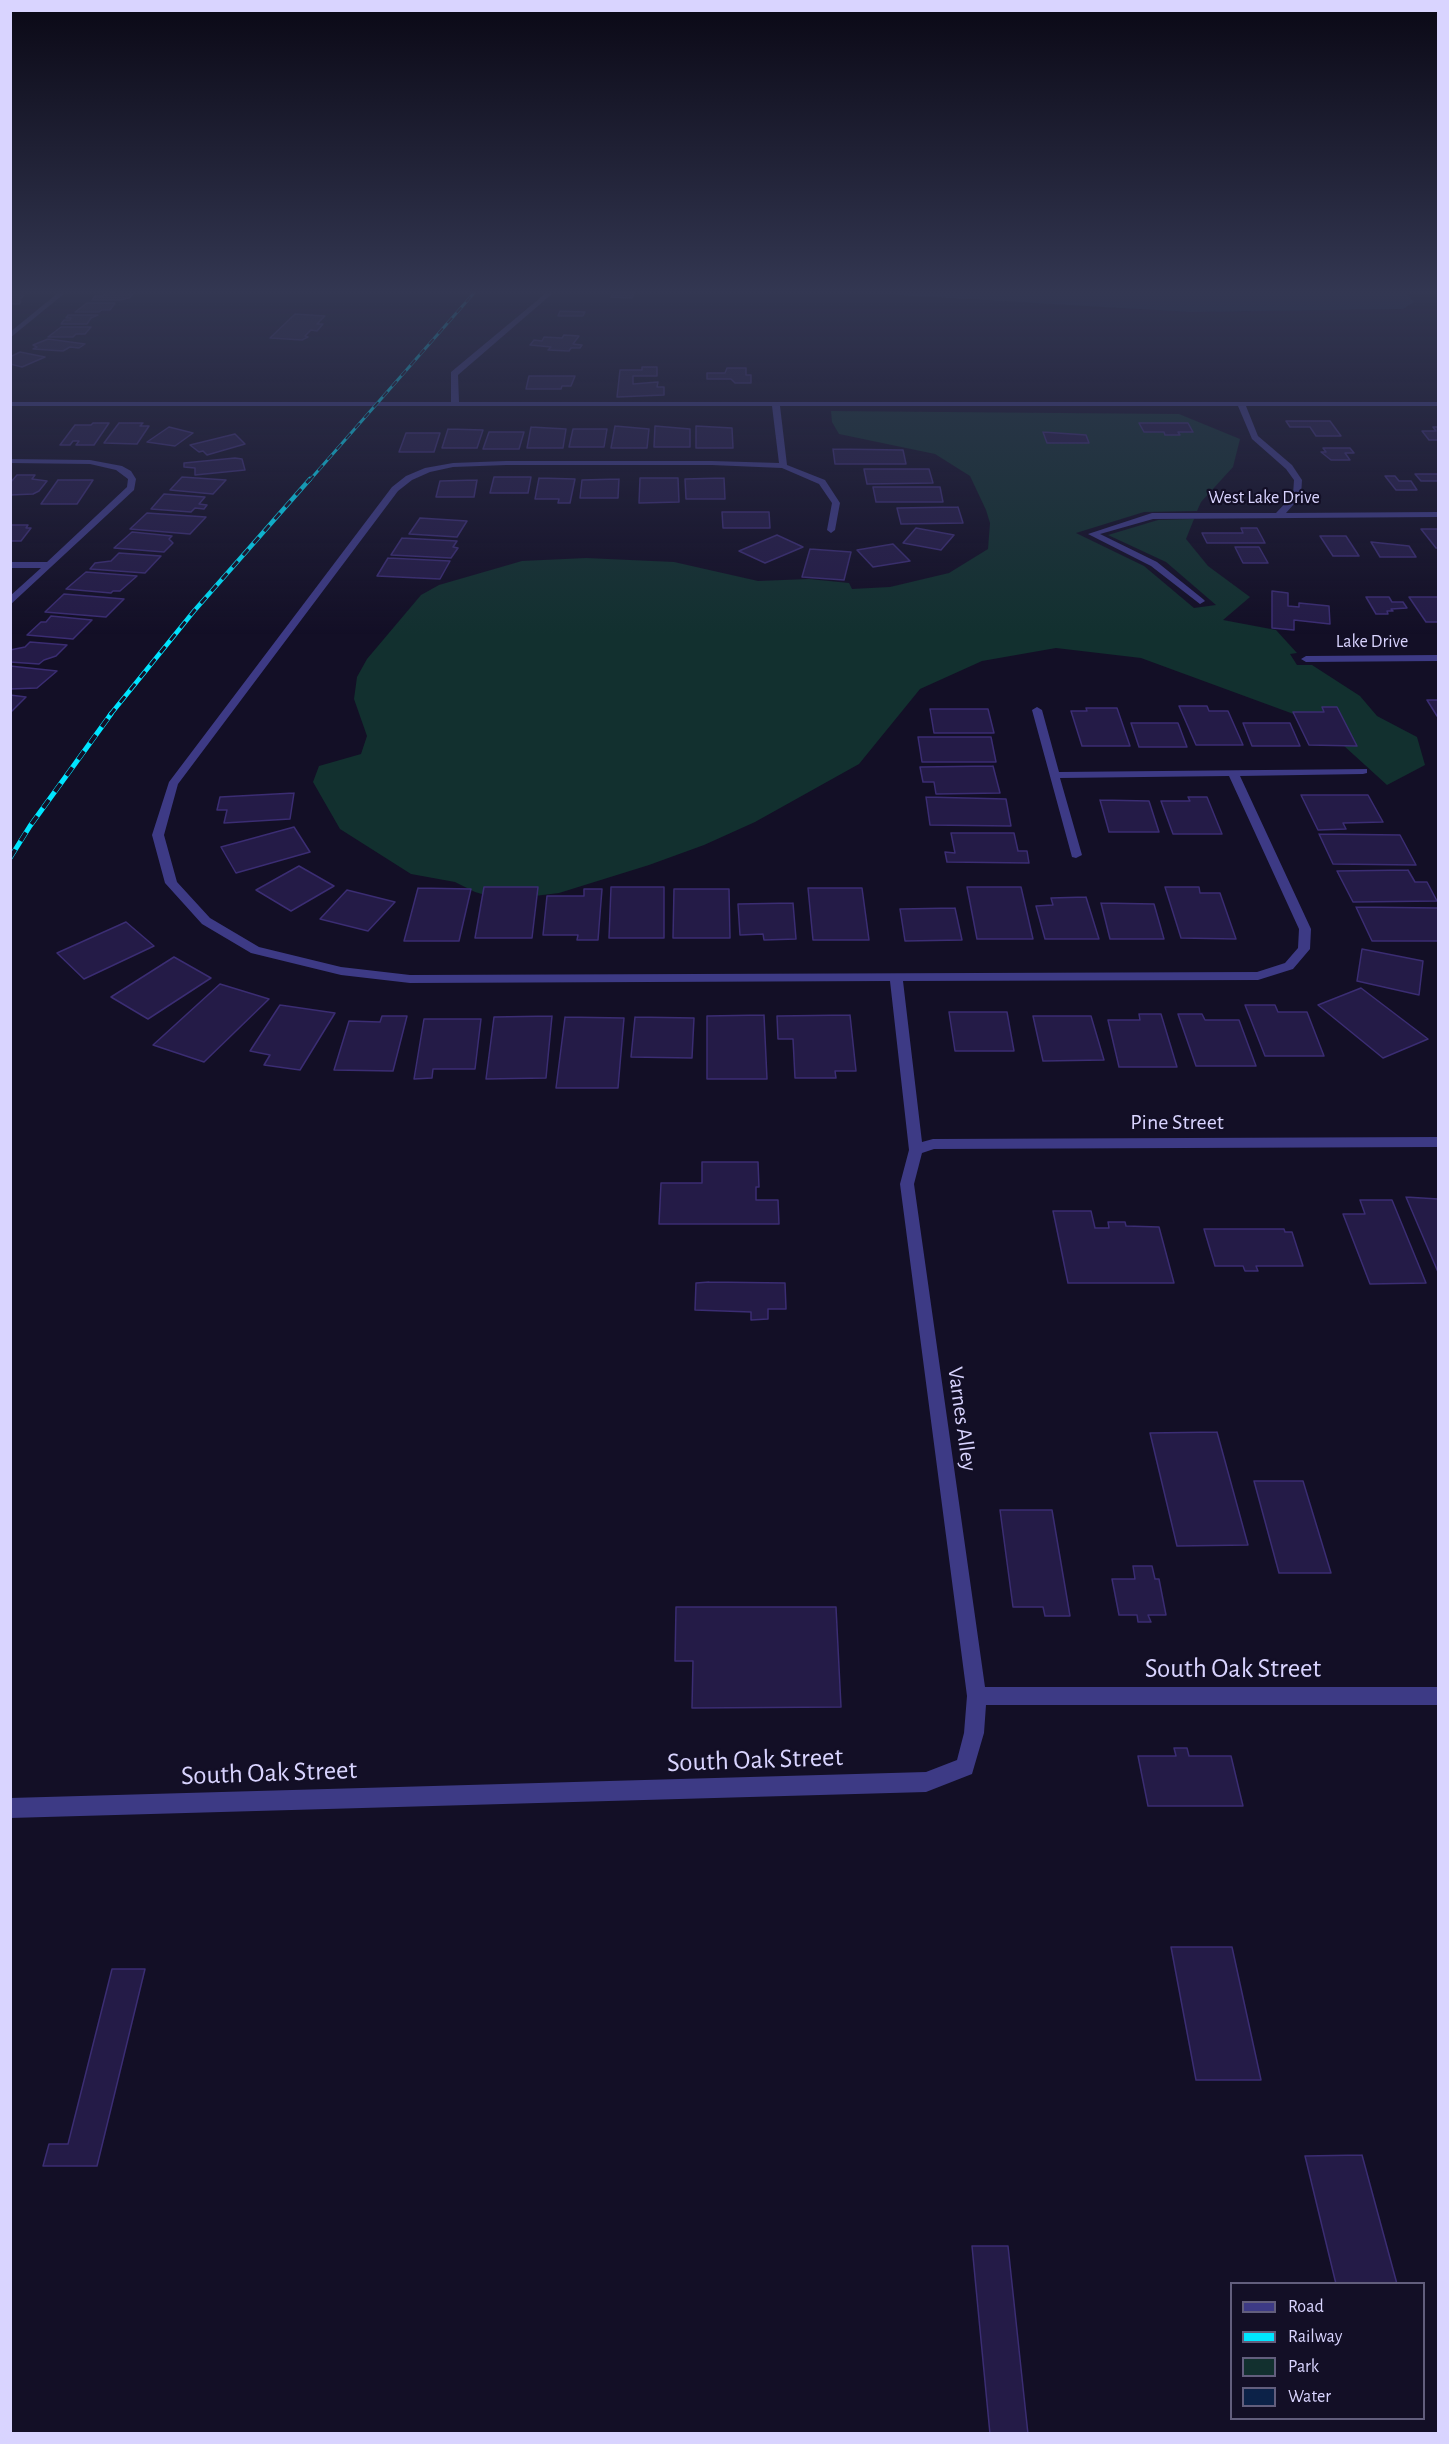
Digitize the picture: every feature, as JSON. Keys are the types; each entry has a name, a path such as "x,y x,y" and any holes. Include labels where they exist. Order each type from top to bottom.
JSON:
{"street":[{"path":"776,407 783,466"},
{"path":"1242,407 1255,437 1290,467 1298,480 1297,496 1280,514"},
{"path":"10,461 90,462 119,468 128,473 132,479 131,488 10,602"},
{"path":"831,530 836,503 822,482 783,466 700,463 453,465 428,470 409,478 395,489 173,784 159,835 171,883 206,921 255,950 341,971 410,979 1258,976 1289,966 1304,949 1305,929 1233,773"},
{"name":"West Lake Drive","path":"1200,601 1154,564 1092,534 1152,516 1438,515"},
{"path":"10,566 50,565"},
{"name":"Lake Drive","path":"1306,659 1438,658"},
{"path":"1037,710 1076,855"},
{"path":"1054,775 1363,771"},
{"path":"896,979 916,1150"},
{"name":"Pine Street","path":"916,1150 933,1144 1438,1142"},
{"name":"Varnes Alley","path":"916,1150 907,1184 978,1696"},
{"name":"South Oak Street","path":"10,1808 926,1782 965,1767 974,1733 978,1696 1438,1696"}],"green space":[{"path":"831,411 1179,414 1240,439 1233,467 1201,502 1197,511 1144,512 1076,533 1144,566 1194,608 1216,605 1166,562 1108,535 1158,520 1194,519 1186,539 1208,566 1250,597 1223,620 1276,630 1297,653 1290,654 1297,665 1312,665 1360,696 1377,716 1417,737 1425,765 1387,785 1332,735 1299,716 1141,658 1056,648 982,661 920,689 859,764 755,822 704,845 559,893 502,900 475,892 455,882 411,874 340,829 313,782 319,766 361,754 367,736 354,699 357,677 367,659 421,595 439,585 522,561 586,558 674,562 758,581 809,579 849,583 852,589 890,587 949,573 988,549 990,523 970,476 935,454 839,434 832,422"}],"building":[{"path":"1286,421 1330,421 1341,436 1316,436 1310,427 1290,427"},
{"path":"109,423 94,445 76,445 79,441 73,441 70,445 60,445 75,425"},
{"path":"119,423 143,423 140,426 149,426 137,444 104,443"},
{"path":"1139,423 1188,423 1193,432 1165,435 1164,432 1144,432"},
{"path":"615,426 649,429 647,448 611,448"},
{"path":"655,426 690,429 690,447 654,447"},
{"path":"696,426 732,428 733,448 696,448"},
{"path":"169,427 193,433 175,446 147,442"},
{"path":"531,427 566,429 563,448 527,448"},
{"path":"1433,427 1438,427 1438,440 1429,440 1422,431 1436,431"},
{"path":"448,429 483,430 477,448 442,448"},
{"path":"573,429 607,429 604,447 569,447"},
{"path":"489,432 524,432 519,449 483,449"},
{"path":"1043,432 1086,435 1089,443 1047,443"},
{"path":"406,433 440,433 434,452 399,452"},
{"path":"235,434 245,444 207,455 190,445"},
{"path":"1323,448 1350,448 1354,453 1345,453 1350,460 1331,460 1321,452 1326,452"},
{"path":"833,449 903,450 906,464 835,464"},
{"path":"242,459 245,470 195,475 195,468 184,467 184,463"},
{"path":"864,469 929,469 933,483 867,484"},
{"path":"1415,474 1438,474 1438,481 1421,481"},
{"path":"17,475 35,475 32,479 47,481 39,491 33,494 10,495 10,483"},
{"path":"1385,476 1395,476 1399,481 1411,481 1417,490 1396,490"},
{"path":"182,477 226,480 213,494 170,490"},
{"path":"494,477 531,477 528,493 490,493"},
{"path":"539,478 575,479 570,503 558,503 559,499 535,499"},
{"path":"640,478 678,478 679,502 639,503"},
{"path":"724,478 725,499 686,499 685,479"},
{"path":"619,479 618,498 580,498 582,480"},
{"path":"58,480 93,480 77,504 41,504"},
{"path":"477,480 474,497 436,497 440,481"},
{"path":"873,487 940,487 943,502 876,502"},
{"path":"164,494 205,497 199,504 207,505 204,509 195,508 191,512 151,509"},
{"path":"958,507 963,523 901,524 897,508"},
{"path":"722,512 769,512 770,528 723,528"},
{"path":"147,513 206,517 190,534 130,529"},
{"path":"420,518 467,521 457,537 409,534"},
{"path":"10,525 28,525 26,528 31,528 21,541 10,541"},
{"path":"916,528 954,535 941,550 903,543"},
{"path":"1241,528 1257,528 1265,543 1207,543 1202,533 1243,533"},
{"path":"1421,529 1438,529 1438,548 1436,548"},
{"path":"132,532 172,536 169,539 173,543 164,552 114,548"},
{"path":"777,535 803,547 765,563 739,551"},
{"path":"1320,536 1346,536 1359,556 1333,556"},
{"path":"402,538 457,541 453,547 458,548 451,558 391,555"},
{"path":"1371,542 1409,546 1416,557 1380,557"},
{"path":"893,544 910,561 873,567 857,550"},
{"path":"1235,547 1259,547 1268,563 1243,563"},
{"path":"810,549 851,552 844,580 802,577"},
{"path":"119,553 161,556 145,573 90,569 95,563 111,561"},
{"path":"388,558 450,561 440,579 377,576"},
{"path":"86,572 137,576 120,591 111,593 66,589"},
{"path":"1272,591 1288,593 1288,606 1299,607 1299,603 1329,606 1330,624 1294,620 1294,630 1272,628"},
{"path":"64,594 124,599 106,617 45,612"},
{"path":"1366,597 1389,597 1392,602 1403,602 1407,608 1391,609 1393,611 1387,611 1388,614 1376,614"},
{"path":"1409,597 1438,597 1438,622 1426,622"},
{"path":"51,616 92,620 73,639 27,635"},
{"path":"30,642 67,645 56,656 39,664 10,662 10,650 25,647"},
{"path":"10,666 57,671 37,688 10,689"},
{"path":"10,695 26,697 10,713"},
{"path":"1427,700 1438,700 1438,716 1437,716"},
{"path":"1179,706 1207,706 1209,711 1228,711 1243,745 1196,745"},
{"path":"1322,707 1337,707 1357,746 1309,745 1293,712 1324,712"},
{"path":"1086,708 1117,708 1130,746 1082,746 1071,711 1087,711"},
{"path":"930,709 988,709 994,733 934,733"},
{"path":"1131,723 1178,723 1187,747 1139,747"},
{"path":"1243,723 1290,723 1300,746 1252,746"},
{"path":"918,737 991,737 996,762 922,762"},
{"path":"993,766 1000,793 936,794 934,782 923,782 920,767"},
{"path":"294,793 290,819 224,823 227,810 217,810 220,797"},
{"path":"1301,795 1368,795 1383,822 1343,823 1346,829 1318,830"},
{"path":"926,797 1006,799 1011,826 930,825"},
{"path":"1188,797 1207,797 1222,834 1173,834 1161,801 1190,801"},
{"path":"1100,800 1149,801 1159,832 1109,832"},
{"path":"294,827 310,852 236,873 221,847"},
{"path":"951,833 1014,833 1018,851 1027,851 1029,863 947,862 945,852 955,853"},
{"path":"1319,834 1400,835 1416,865 1333,864"},
{"path":"299,866 334,886 291,911 256,890"},
{"path":"1408,870 1415,882 1427,882 1437,901 1353,902 1337,871"},
{"path":"484,887 538,887 532,938 475,938"},
{"path":"611,887 664,887 664,938 609,938"},
{"path":"967,887 1021,887 1033,939 977,939"},
{"path":"1165,887 1199,887 1200,893 1220,893 1236,939 1181,938"},
{"path":"418,888 471,889 459,941 404,941"},
{"path":"808,888 862,888 869,940 813,940"},
{"path":"584,889 602,889 598,940 577,940 578,935 543,935 547,896 584,896"},
{"path":"674,889 729,889 730,938 673,938"},
{"path":"347,890 395,902 368,931 320,919"},
{"path":"1086,897 1099,939 1045,939 1036,906 1053,905 1051,898"},
{"path":"793,903 796,939 764,940 763,934 740,935 738,904"},
{"path":"1101,903 1154,904 1164,939 1110,939"},
{"path":"1356,907 1438,908 1438,941 1372,941"},
{"path":"955,908 962,940 905,941 900,909"},
{"path":"126,922 154,946 84,979 57,953"},
{"path":"1362,949 1423,961 1419,995 1357,981"},
{"path":"174,957 211,978 148,1019 111,997"},
{"path":"220,984 269,999 204,1062 153,1045"},
{"path":"1361,988 1428,1039 1383,1058 1318,1005"},
{"path":"280,1005 335,1013 300,1070 264,1065 270,1055 250,1051"},
{"path":"1245,1005 1275,1005 1278,1012 1307,1012 1324,1056 1265,1056"},
{"path":"949,1012 1007,1012 1014,1051 955,1051"},
{"path":"1139,1014 1161,1014 1177,1067 1119,1067 1108,1020 1140,1020"},
{"path":"1178,1014 1202,1014 1205,1020 1239,1020 1256,1066 1196,1066"},
{"path":"764,1015 767,1079 707,1079 707,1016"},
{"path":"850,1015 856,1071 835,1071 836,1078 795,1078 793,1039 778,1039 777,1016"},
{"path":"382,1016 407,1016 393,1071 334,1070 349,1021 380,1022"},
{"path":"552,1016 546,1078 486,1079 494,1017"},
{"path":"1033,1016 1091,1016 1104,1060 1043,1061"},
{"path":"565,1017 624,1018 618,1088 556,1088"},
{"path":"635,1017 694,1018 692,1058 631,1057"},
{"path":"424,1019 481,1019 475,1069 433,1069 432,1078 414,1079"},
{"path":"702,1162 758,1162 759,1187 756,1187 756,1200 778,1200 779,1224 659,1224 661,1183 702,1183"},
{"path":"1406,1197 1438,1199 1438,1272"},
{"path":"1360,1200 1392,1200 1426,1283 1370,1284 1343,1214 1365,1214"},
{"path":"1053,1211 1091,1211 1095,1228 1109,1228 1108,1222 1125,1222 1126,1226 1159,1227 1174,1283 1068,1283"},
{"path":"1204,1229 1284,1229 1285,1232 1292,1232 1303,1266 1256,1266 1258,1271 1245,1271 1243,1266 1215,1266"},
{"path":"696,1283 785,1283 786,1309 768,1309 768,1319 751,1320 751,1312 695,1310"},
{"path":"1217,1432 1248,1545 1177,1546 1150,1433"},
{"path":"1254,1481 1303,1481 1331,1573 1279,1573"},
{"path":"1000,1510 1052,1510 1070,1616 1045,1616 1043,1607 1013,1607"},
{"path":"1133,1566 1152,1566 1155,1579 1159,1579 1166,1615 1148,1615 1151,1622 1138,1622 1137,1615 1119,1615 1112,1579 1135,1579"},
{"path":"676,1607 836,1607 841,1707 692,1708 693,1661 675,1661"},
{"path":"1174,1748 1187,1748 1189,1756 1231,1756 1243,1806 1148,1806 1138,1756 1176,1756"},
{"path":"1171,1947 1232,1947 1261,2080 1196,2080"},
{"path":"112,1969 145,1969 97,2166 43,2166 49,2144 68,2144"},
{"path":"1362,2155 1396,2282 1336,2282 1305,2156"},
{"path":"972,2246 1008,2246 1028,2434 990,2434"}],"railway":[{"path":"309,481 374,407"},
{"path":"110,715 194,611 310,479"},
{"path":"10,858 30,826 111,714"}]}
